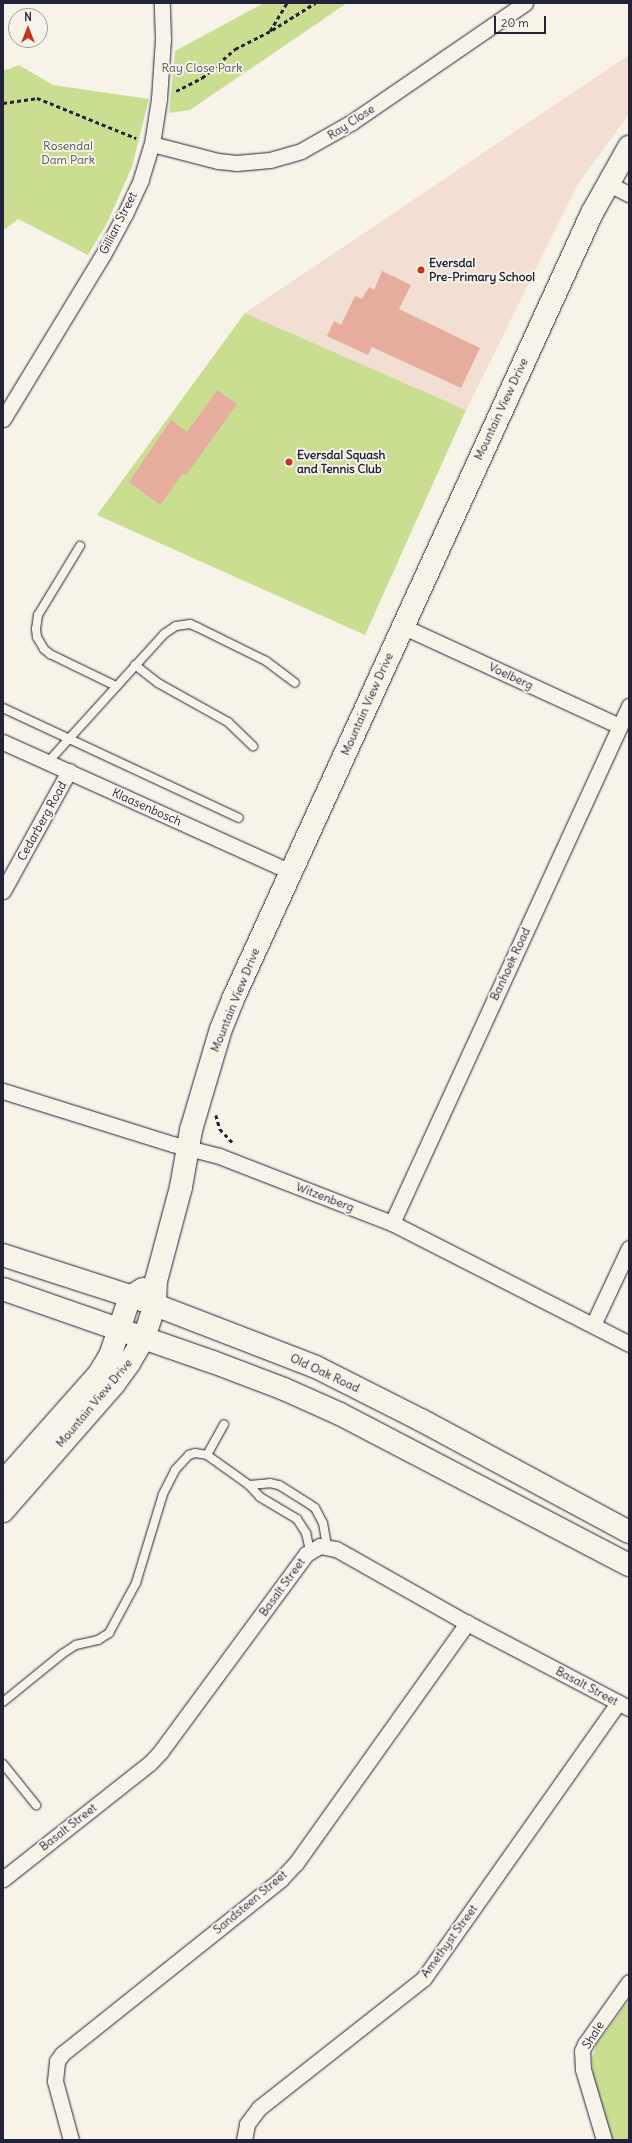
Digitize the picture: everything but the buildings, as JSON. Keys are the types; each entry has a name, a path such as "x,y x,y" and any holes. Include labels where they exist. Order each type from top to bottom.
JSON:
{"street":[{"name":"Gillian Street","path":"3,419 125,214 140,179 152,144 160,99 163,39 162,3"},
{"name":"Ray Close","path":"152,144 218,161 236,163 270,160 301,151 352,122 525,3"},
{"name":"Mountain View Drive","path":"3,1511 118,1378 144,1338 155,1305 156,1281 181,1187 193,1122 221,1029 402,626 607,183 629,147"},
{"path":"607,183 629,194"},
{"name":"Voelberg","path":"402,626 619,726"},
{"name":"Banhoek Road","path":"392,1223 629,706"},
{"name":"Klaasenbosch","path":"3,742 291,872"},
{"name":"Cedarberg Road","path":"3,891 69,771"},
{"name":"Witzenberg","path":"3,1092 230,1160 392,1223 629,1344"},
{"path":"594,1325 629,1248"},
{"name":"Old Oak Road","path":"3,1255 155,1305 316,1367 428,1424 629,1532"},
{"path":"130,1297 156,1281"},
{"path":"3,1289 253,1377 340,1414 629,1565"},
{"name":"Mountain View Drive","path":"3,1482 99,1374 110,1356 130,1297"},
{"name":"Basalt Street","path":"3,1879 150,1763 161,1751 310,1550 320,1546 327,1546 336,1549 467,1623 624,1706"},
{"name":"Sandsteen Street","path":"71,2140 55,2081 57,2061 62,2054 286,1874 467,1623"},
{"name":"Amethyst Street","path":"244,2140 247,2124 259,2108 424,1978 624,1706"},
{"name":"Shale","path":"604,2140 583,2069 582,2051 585,2044 629,1982"}],"lane":[{"path":"80,546 38,615 36,622 37,637 44,649 50,654 116,686"},
{"path":"48,762 135,665 169,629 176,626 190,624 266,661 295,684"},
{"path":"135,665 158,683 228,722 253,746"},
{"path":"3,708 239,818"},
{"path":"207,1455 224,1424"},
{"path":"3,1702 62,1654 76,1646 98,1640 109,1633 136,1583 163,1494 176,1470 189,1456 195,1453 207,1455 249,1485 260,1497 297,1519 306,1534 310,1550"},
{"path":"249,1485 270,1483 279,1485 315,1508 323,1523 327,1546"},
{"path":"3,1764 36,1805"}],"path":[{"path":"270,31 287,3"},
{"path":"160,99 202,78 235,49 270,31 315,3"},
{"path":"3,103 37,98 152,144"},
{"path":"216,1109 220,1129 234,1143"}],"shaded area":[{"name":"Eversdal Pre-Primary School","path":"629,55 629,114 578,184 466,410 245,313"}],"green space":[{"name":"Ray Close Park","path":"264,3 347,3 190,110 169,113 175,51"},
{"name":"Rosendal Dam Park","path":"19,65 53,85 149,99 132,167 107,223 88,255 18,219 3,231 3,71"},
{"name":"Eversdal Squash and Tennis Club","path":"245,313 466,410 365,635 97,515"},
{"path":"629,2000 629,2140 612,2140 593,2076 592,2058 596,2045"}],"place":[{"name":"Eversdal Pre-Primary School","path":"421,270"},
{"name":"Eversdal Squash and Tennis Club","path":"289,462"}]}
